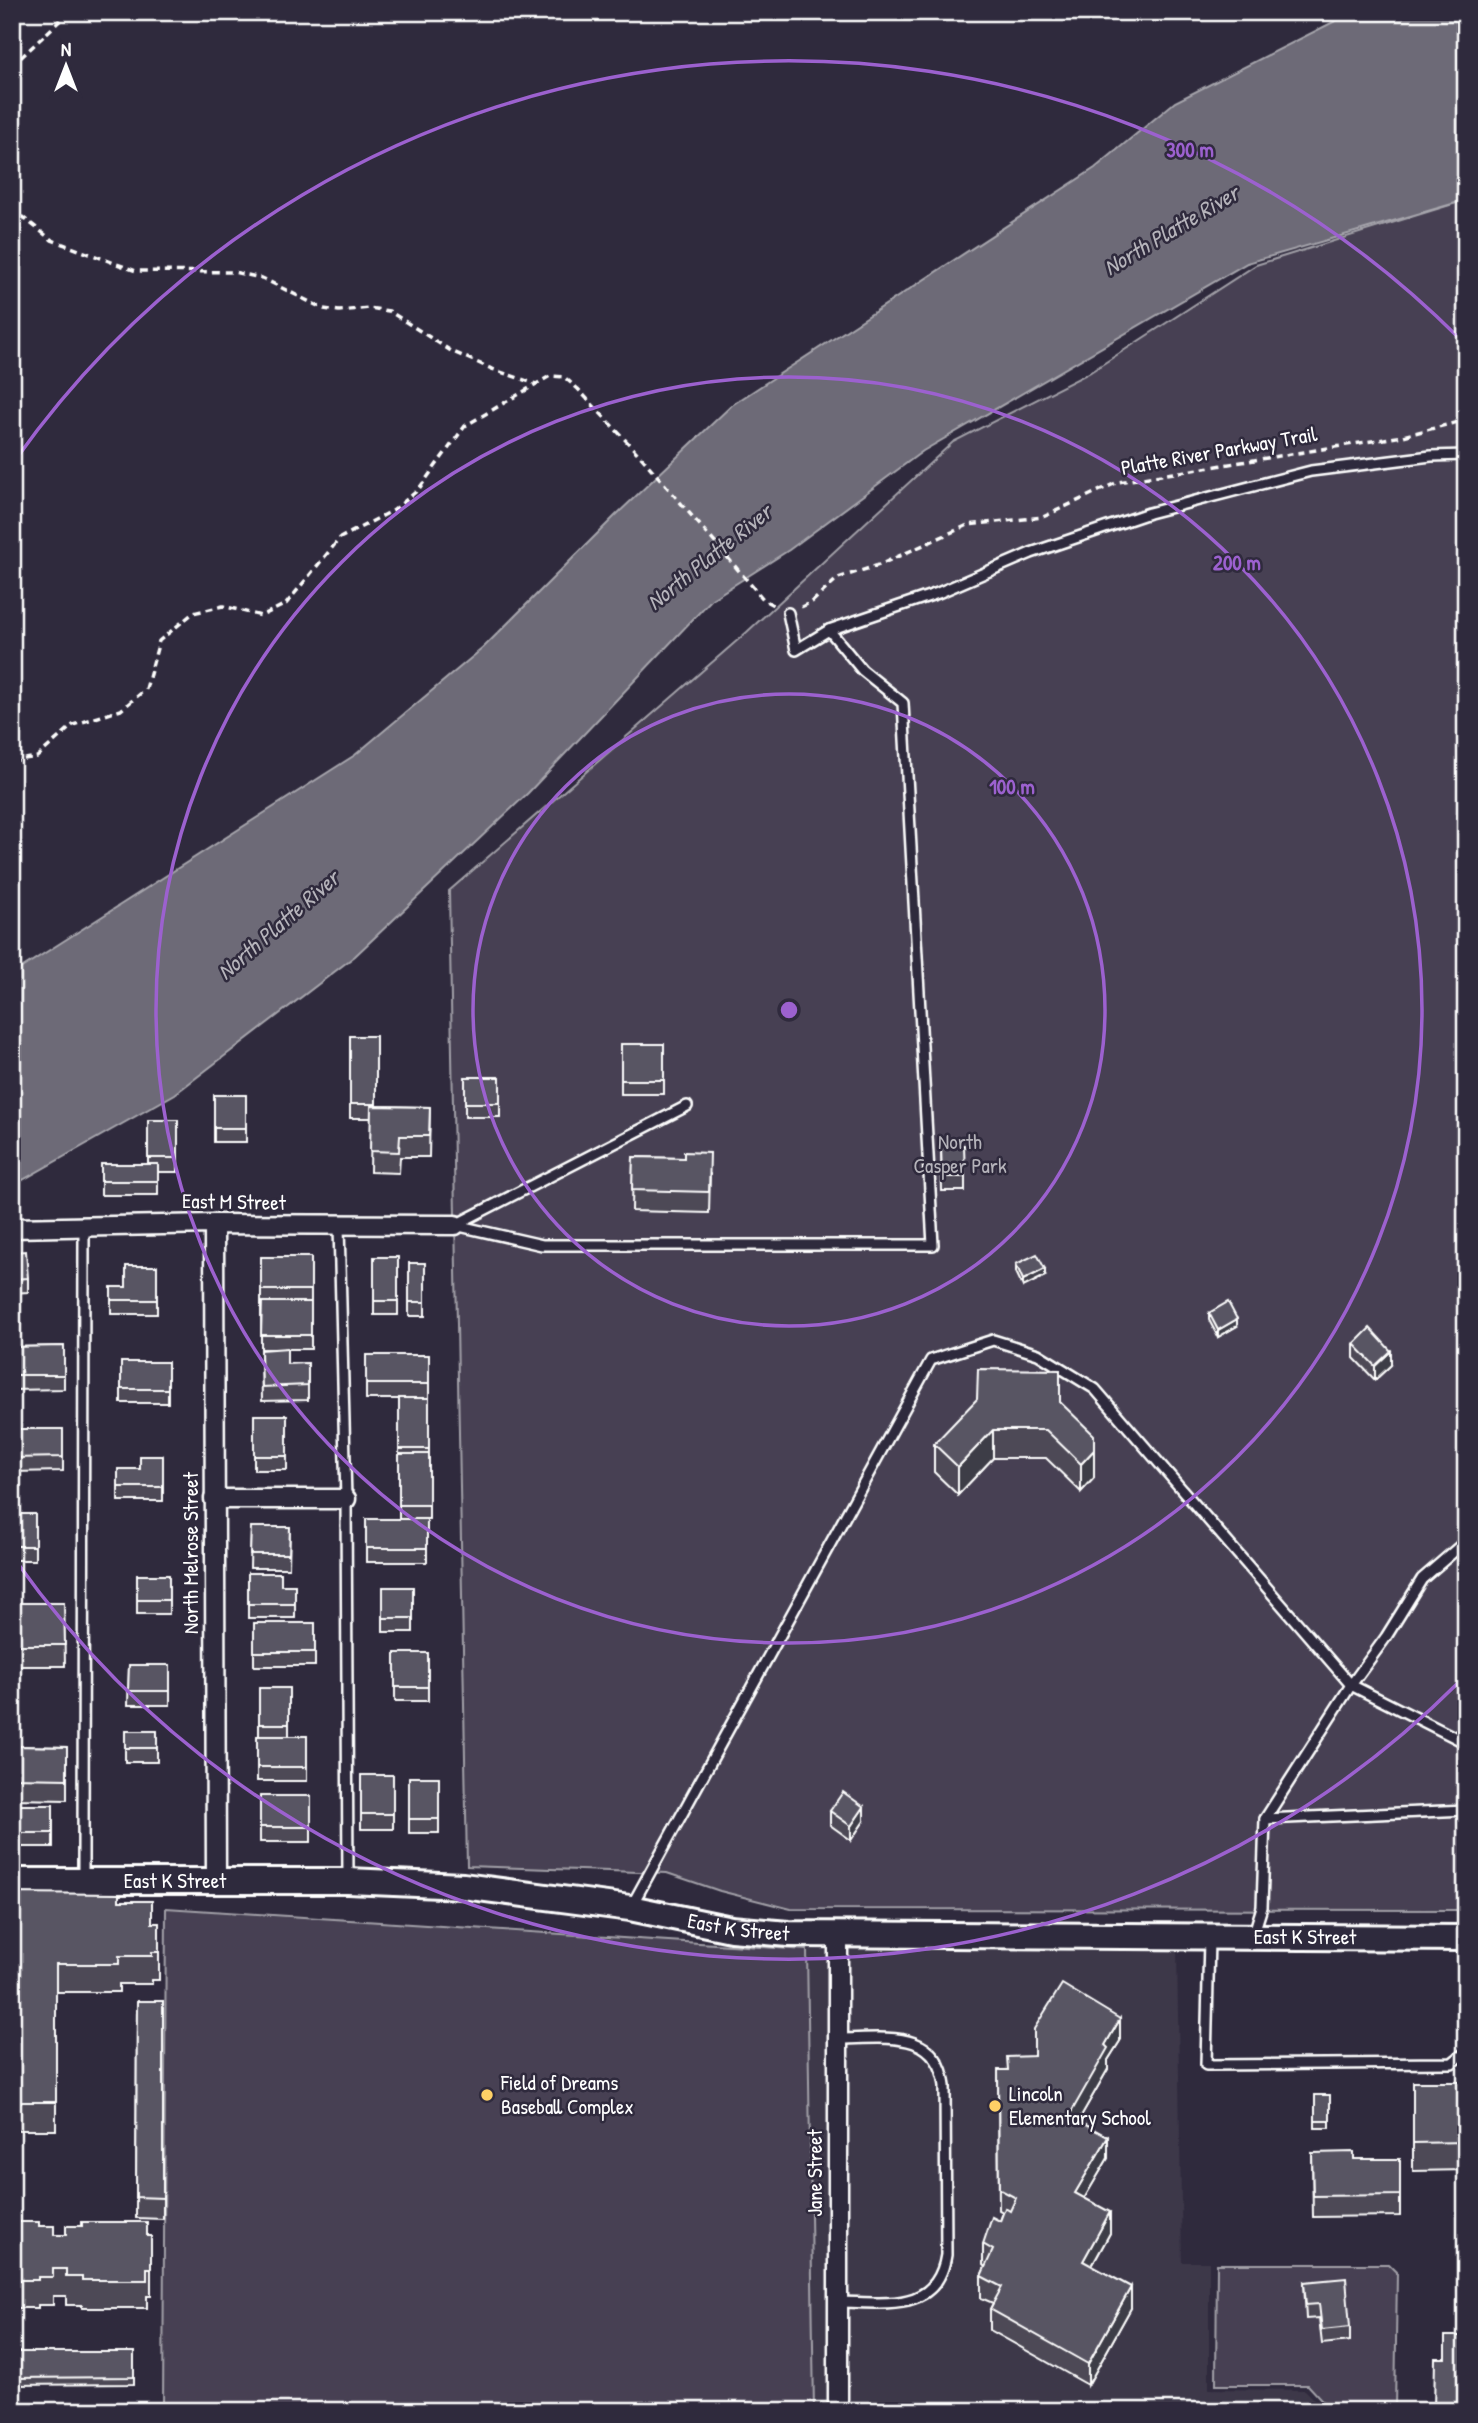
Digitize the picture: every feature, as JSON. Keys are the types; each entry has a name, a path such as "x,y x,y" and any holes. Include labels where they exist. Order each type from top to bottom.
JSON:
{"street":[{"name":"East M Street","path":"12,1228 214,1224 455,1225"},
{"name":"North Melrose Street","path":"214,1224 216,1881"},
{"path":"214,1499 346,1499"},
{"name":"East K Street","path":"12,1881 348,1881 463,1886 630,1908 731,1929 838,1935 1466,1938"},
{"name":"Jane Street","path":"838,1935 838,2411"}],"lane":[{"path":"788,613 796,650 829,630 938,593 1031,553 1149,513 1311,471 1431,456 1466,455"},
{"path":"455,1225 542,1245 933,1245 903,703 862,670 829,630"},
{"path":"455,1225 687,1106"},
{"path":"83,1881 84,1225"},
{"path":"340,1226 346,1499 348,1881"},
{"path":"630,1908 931,1360 993,1340 1038,1354 1096,1389 1351,1685 1466,1743"},
{"path":"1253,1937 1262,1907 1265,1819 1422,1579 1466,1541"},
{"path":"1265,1819 1466,1810"},
{"path":"1209,1937 1206,2065 1452,2063 1466,2052"},
{"path":"838,2039 911,2040 932,2052 939,2062 946,2085 946,2255 940,2278 922,2295 899,2302 838,2302"}],"path":[{"path":"12,66 69,12"},
{"path":"12,209 52,240 136,271 233,272 262,278 324,309 339,312 369,308 389,311 452,351 492,369 536,384"},
{"path":"12,761 37,757 73,724 121,710 145,690 159,641 193,613 223,606 261,616 286,604 340,538 394,510 418,490 466,426 550,376 564,377 578,389 643,459 764,600 788,613"},
{"name":"Platte River Parkway Trail","path":"788,613 812,602 838,578 879,565 968,525 1043,517 1118,482 1403,436 1466,420"}],"shaded area":[{"name":"Lincoln Elementary School","path":"1177,1949 1182,2262 1209,2262 1209,2389 1305,2390 1326,2411 814,2411 807,1950"}],"green space":[{"name":"North Casper Park","path":"1466,200 1466,1910 791,1909 720,1891 667,1873 467,1866 449,891 747,632 953,442 1089,373 1256,265"},
{"name":"Field of Dreams Baseball Complex","path":"166,1908 807,1950 814,2411 163,2411"},
{"path":"1217,2264 1389,2264 1397,2272 1395,2411 1332,2411 1308,2385 1216,2385"}],"water":[{"name":"North Platte River","path":"1353,12 1466,13 1466,200 1247,263 923,451 789,550 712,599 528,793 355,956 175,1094 12,1186 12,974 355,755 483,648 615,516 732,405 1095,168 1175,102"}],"building":[{"path":"350,1036 376,1036 376,1104 350,1104"},
{"path":"621,1044 664,1044 664,1080 621,1080"},
{"path":"465,1077 500,1077 500,1103 465,1103"},
{"path":"214,1095 246,1095 246,1128 214,1128"},
{"path":"371,1106 430,1107 429,1136 400,1136 399,1152 370,1151"},
{"path":"148,1120 178,1120 178,1158 148,1158"},
{"path":"964,1145 965,1177 942,1177 941,1146"},
{"path":"684,1152 710,1153 709,1192 632,1190 633,1157 684,1158"},
{"path":"101,1164 158,1164 158,1181 101,1181"},
{"path":"26,1251 28,1278 12,1279 12,1252"},
{"path":"1037,1254 1045,1269 1023,1280 1016,1264"},
{"path":"261,1257 311,1257 311,1290 261,1290"},
{"path":"374,1257 398,1257 398,1301 374,1301"},
{"path":"409,1263 425,1263 425,1302 409,1302"},
{"path":"126,1266 157,1266 157,1300 111,1300 111,1287 126,1287"},
{"path":"262,1302 311,1302 311,1335 261,1335"},
{"path":"1228,1302 1237,1319 1218,1330 1209,1313"},
{"path":"1370,1328 1391,1351 1375,1366 1354,1344"},
{"path":"64,1346 64,1375 12,1375 12,1347"},
{"path":"287,1348 287,1364 308,1363 308,1385 262,1387 261,1350"},
{"path":"366,1355 429,1355 429,1384 366,1384"},
{"path":"121,1362 168,1362 168,1389 121,1389"},
{"path":"978,1369 1060,1370 1060,1402 1094,1435 1094,1450 1081,1464 1046,1430 993,1430 958,1467 934,1444 977,1399"},
{"path":"399,1398 429,1398 429,1449 399,1449"},
{"path":"254,1415 287,1415 287,1456 254,1456"},
{"path":"12,1429 63,1429 63,1457 12,1458"},
{"path":"399,1454 429,1454 429,1505 399,1505"},
{"path":"140,1456 163,1456 163,1487 118,1487 118,1469 140,1469"},
{"path":"12,1514 35,1514 35,1546 12,1546"},
{"path":"366,1519 427,1519 427,1548 366,1548"},
{"path":"251,1527 290,1527 289,1554 250,1554"},
{"path":"248,1573 281,1573 281,1585 295,1585 295,1604 248,1604"},
{"path":"137,1575 169,1575 169,1600 137,1600"},
{"path":"383,1587 413,1587 413,1618 383,1618"},
{"path":"14,1603 64,1603 65,1645 14,1645"},
{"path":"254,1623 315,1623 315,1652 254,1652"},
{"path":"395,1653 428,1653 428,1687 395,1687"},
{"path":"129,1665 170,1665 170,1691 128,1691"},
{"path":"259,1688 289,1688 289,1724 259,1724"},
{"path":"125,1731 157,1731 157,1748 125,1748"},
{"path":"257,1736 307,1736 307,1767 257,1767"},
{"path":"12,1746 67,1747 67,1779 12,1778"},
{"path":"361,1775 393,1775 393,1814 361,1814"},
{"path":"409,1777 439,1777 439,1819 409,1819"},
{"path":"843,1792 864,1807 851,1826 830,1811"},
{"path":"260,1796 311,1796 311,1827 260,1827"},
{"path":"12,1805 53,1805 53,1833 12,1833"},
{"path":"12,1893 119,1894 119,1901 152,1901 152,1923 159,1923 159,1952 152,1952 152,1956 119,1956 119,1964 56,1964 56,2102 12,2102"},
{"path":"1062,1984 1120,2019 1105,2045 1108,2048 1069,2116 1108,2137 1075,2193 1110,2212 1083,2261 1131,2287 1088,2364 990,2309 1002,2287 981,2276 993,2250 983,2244 992,2217 1000,2221 1005,2208 1010,2211 1016,2198 999,2189 998,2070 1008,2070 1007,2057 1034,2056 1034,2029"},
{"path":"137,2001 163,2001 163,2198 136,2197"},
{"path":"1413,2082 1466,2082 1466,2142 1413,2143"},
{"path":"1315,2095 1330,2095 1330,2121 1315,2121"},
{"path":"1354,2152 1354,2159 1400,2159 1400,2195 1313,2196 1312,2153"},
{"path":"12,2222 39,2222 39,2226 54,2226 54,2235 66,2235 66,2226 82,2226 82,2222 147,2222 147,2236 151,2236 151,2268 147,2268 147,2280 82,2280 82,2277 66,2277 66,2269 53,2269 53,2277 12,2280"},
{"path":"1346,2278 1350,2327 1322,2330 1319,2304 1306,2305 1304,2282"},
{"path":"1445,2336 1466,2336 1466,2411 1434,2411 1435,2358 1445,2358"},
{"path":"12,2352 134,2352 134,2377 12,2378"},
{"path":"18,2407 48,2407 48,2411 18,2411"},
{"path":"91,2407 156,2407 156,2411 91,2411"}],"place":[{"name":"Field of Dreams Baseball Complex","path":"487,2095"},
{"name":"Lincoln Elementary School","path":"995,2106"}]}
